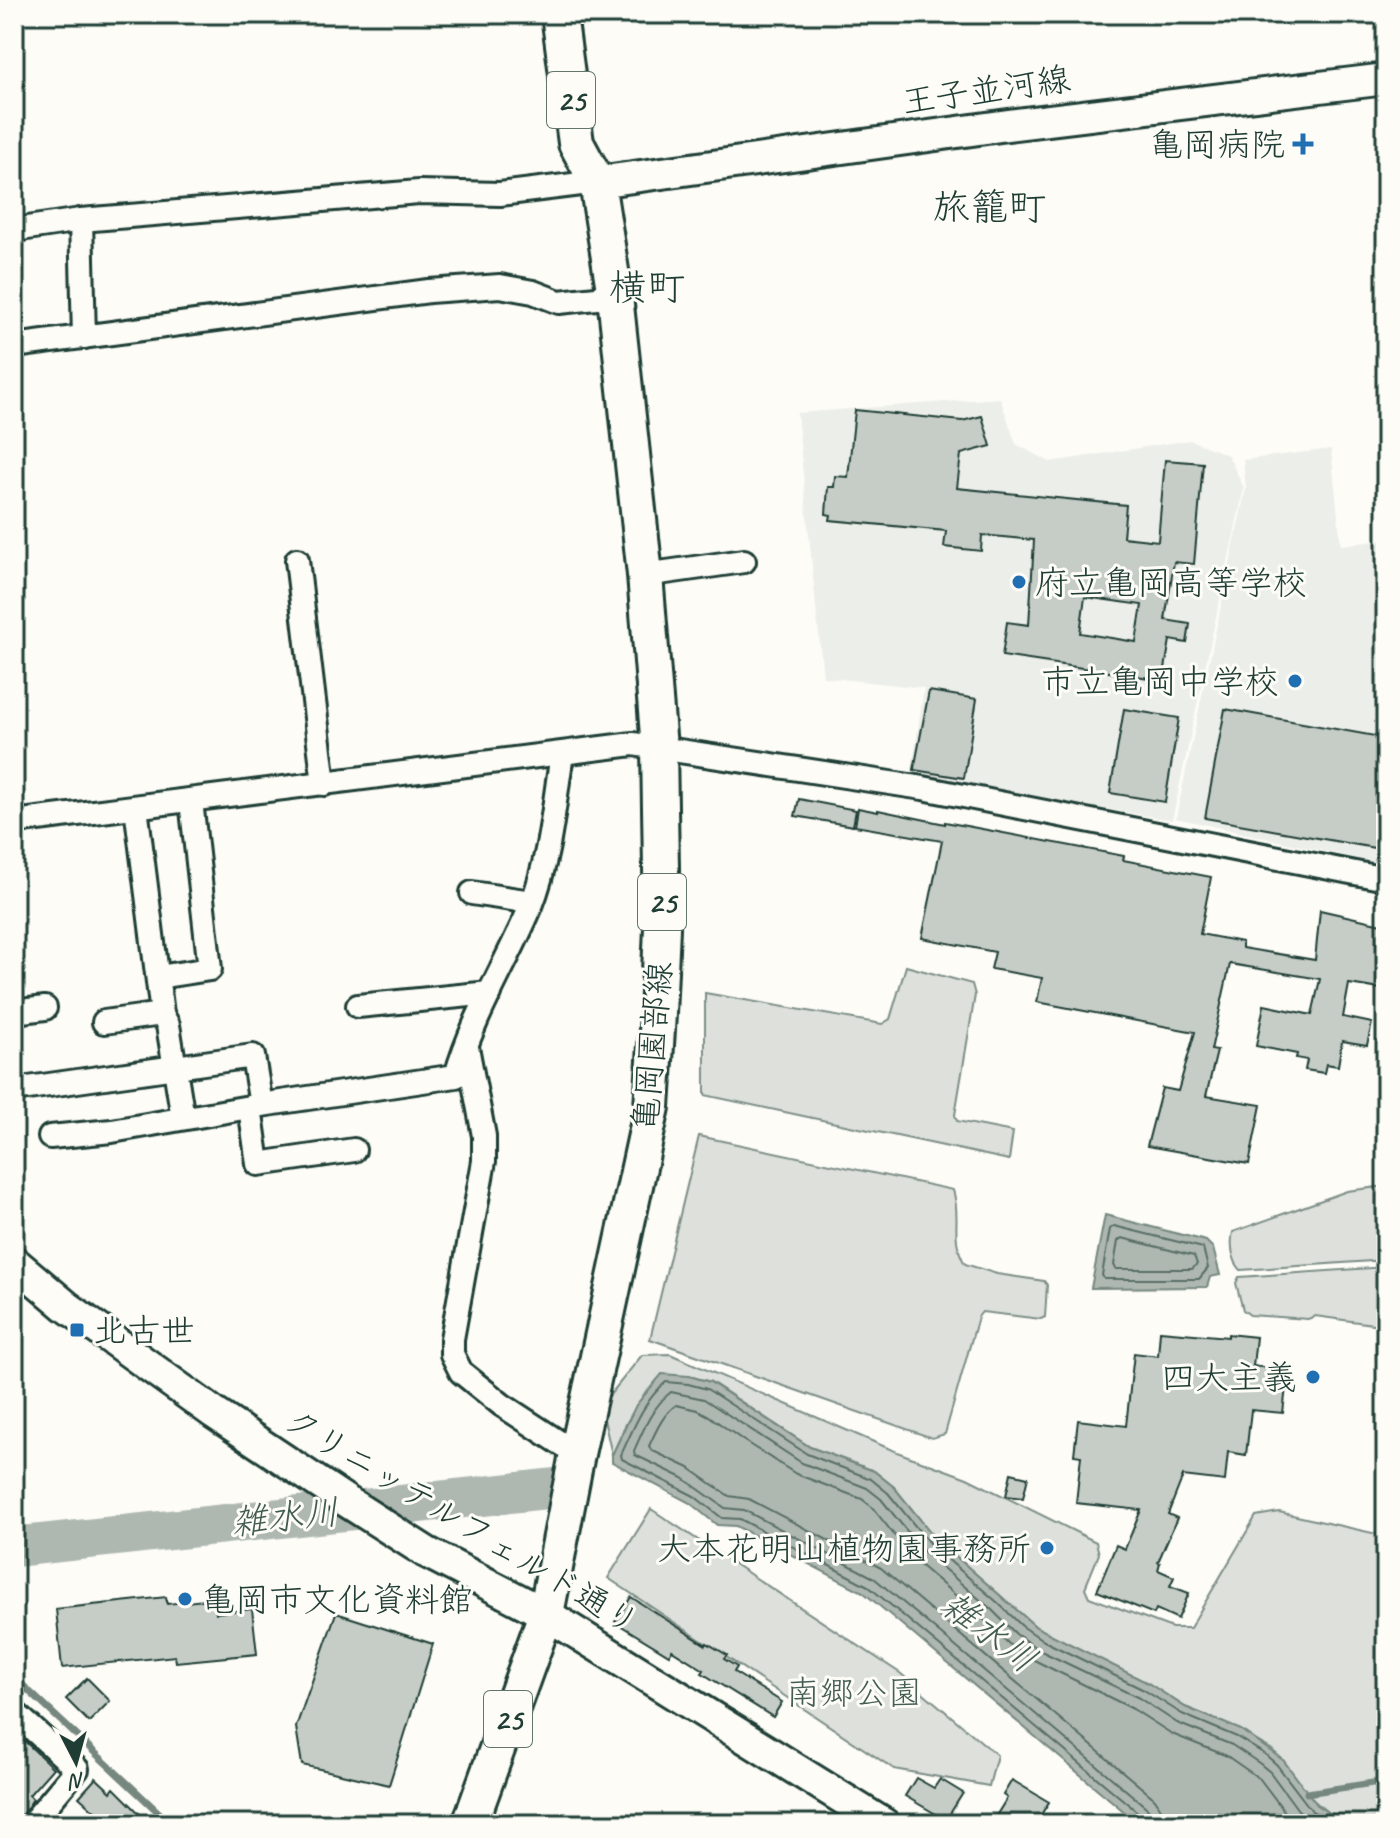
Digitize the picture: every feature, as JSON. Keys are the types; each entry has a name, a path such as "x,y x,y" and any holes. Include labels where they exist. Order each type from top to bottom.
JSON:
{"main road":[{"name":"亀岡園部線","path":"470,1824 546,1614 652,1107 662,928 659,748 645,575 615,296 597,182 576,143 559,14"}],"street":[{"name":"王子並河線","path":"597,182 1008,125 1386,79"},
{"path":"14,230 81,220 419,192 500,194 597,182"},
{"path":"81,220 84,337"},
{"path":"14,346 429,291 500,286 533,292 559,302 615,296"},
{"path":"297,560 324,784"},
{"path":"645,575 744,561"},
{"path":"14,822 633,744 923,788 1386,879"},
{"path":"50,1137 112,1131 456,1076 466,1042 532,902 551,830 562,754"},
{"path":"158,977 210,969 191,801"},
{"path":"136,807 162,1014 168,1025 183,1118"},
{"path":"472,893 532,902"},
{"path":"358,1006 490,993"},
{"path":"14,1012 45,1008"},
{"path":"104,1022 162,1014"},
{"path":"466,1042 484,1136 484,1161 452,1339 452,1354 461,1372 502,1405 577,1454"},
{"path":"14,1090 253,1056 258,1164 354,1150"},
{"name":"クリニッテルフェルド通り","path":"14,1262 66,1306 214,1413 343,1499 426,1552 546,1614 884,1824"},
{"path":"14,1712 77,1769 31,1824"}],"shaded area":[{"name":"府立亀岡高等学校","path":"1000,398 1016,444 1050,462 1190,440 1228,455 1244,488 1172,820 911,776 924,688 823,677 797,413"},
{"name":"市立亀岡中学校","path":"1331,449 1341,545 1386,540 1386,865 1176,818 1246,488 1243,460"}],"green space":[{"path":"906,966 972,984 975,995 955,1115 957,1121 1013,1132 1009,1160 705,1095 705,993 882,1024 890,1019"},
{"path":"699,1136 953,1190 958,1245 965,1264 997,1274 1044,1281 1047,1285 1045,1317 982,1312 945,1434 932,1438 650,1339"},
{"path":"1386,1186 1386,1260 1241,1270 1236,1262 1232,1247 1233,1232 1347,1191"},
{"path":"1386,1267 1386,1328 1315,1316 1308,1319 1250,1315 1243,1310 1236,1283 1239,1277"},
{"path":"670,1354 897,1452 967,1478 1096,1542 1099,1554 1085,1588 1089,1597 1172,1628 1190,1628 1256,1516 1279,1512 1386,1536 1386,1824 1355,1822 1327,1812 1311,1798 1271,1749 1036,1627 935,1538 894,1487 874,1471 810,1447 711,1382 689,1376 646,1391 612,1455 601,1406 642,1355"},
{"name":"南郷公園","path":"651,1509 900,1673 997,1755 989,1786 894,1769 608,1578"}],"water":[{"path":"1105,1215 1206,1241 1213,1248 1220,1275 1210,1277 1207,1287 1091,1288"},
{"path":"662,1374 689,1376 710,1382 810,1447 874,1471 894,1487 935,1538 1036,1627 1148,1683 1185,1707 1241,1730 1283,1760 1318,1806 1334,1816 1368,1824 1139,1824 863,1592 736,1526 717,1525 690,1503 612,1462 612,1455 636,1405"}],"building":[{"path":"855,410 962,421 982,416 991,446 961,454 957,488 1126,505 1123,537 1158,541 1165,460 1203,463 1194,564 1174,562 1165,620 1190,624 1187,643 1170,640 1163,680 1002,656 1007,622 1029,625 1034,540 982,535 981,551 944,547 946,531 830,520 831,515 826,514 828,487 834,487 835,476 848,477","holes":["1085,597 1142,605 1136,642 1080,633"]},
{"path":"929,691 977,699 964,778 914,770"},
{"path":"1124,709 1179,718 1165,802 1110,793"},
{"path":"1225,709 1386,738 1386,850 1205,818"},
{"path":"799,799 856,810 853,826 795,816"},
{"path":"858,808 1124,856 1123,860 1211,877 1200,934 1242,942 1242,948 1315,960 1320,910 1386,925 1386,990 1349,984 1343,1017 1372,1023 1367,1045 1342,1041 1338,1066 1326,1064 1324,1073 1305,1070 1307,1060 1296,1058 1297,1054 1256,1046 1264,1005 1312,1015 1320,979 1230,964 1211,1050 1217,1051 1206,1096 1261,1105 1249,1164 1147,1146 1162,1088 1178,1091 1195,1032 1037,1002 1042,978 991,969 995,952 922,938 942,841 855,826"},
{"path":"1160,1331 1256,1337 1253,1366 1288,1370 1283,1413 1251,1410 1246,1455 1228,1452 1225,1481 1183,1476 1168,1514 1177,1518 1158,1562 1158,1570 1174,1577 1170,1586 1189,1593 1178,1619 1156,1609 1154,1614 1097,1591 1116,1545 1125,1549 1141,1510 1076,1503 1081,1456 1074,1455 1078,1420 1126,1426 1134,1353 1158,1356"},
{"path":"1011,1473 1028,1477 1023,1498 1006,1496"},
{"path":"166,1597 167,1604 214,1599 216,1613 252,1609 257,1654 176,1662 175,1656 62,1668 56,1609"},
{"path":"631,1597 727,1655 724,1659 737,1667 734,1672 782,1702 773,1717 702,1673 704,1670 672,1650 669,1655 615,1622"},
{"path":"336,1613 433,1644 389,1785 302,1765 296,1727"},
{"path":"87,1678 110,1701 89,1722 66,1699"},
{"path":"14,1731 53,1768 29,1795 33,1799 16,1824"},
{"path":"96,1778 111,1792 114,1788 150,1824 109,1824 79,1797"},
{"path":"916,1778 934,1788 940,1779 963,1793 946,1820 905,1796"},
{"path":"1012,1780 1049,1802 1035,1824 1010,1824 996,1816 1007,1798 1003,1795"}],"waterway":[{"name":"雑水川","path":"14,1547 556,1488"},
{"path":"14,1677 171,1824"},
{"path":"1307,1793 1386,1781"}],"place":[{"name":"亀岡病院","path":"1303,144"},
{"name":"府立亀岡高等学校","path":"1019,582"},
{"name":"市立亀岡中学校","path":"1295,681"},
{"name":"北古世","path":"77,1330"},
{"name":"四大主義","path":"1313,1377"},
{"name":"大本花明山植物園事務所","path":"1047,1548"},
{"name":"亀岡市文化資料館","path":"185,1599"}],"district":[{"name":"旅籠町","path":"989,207"},
{"name":"横町","path":"647,287"}]}
